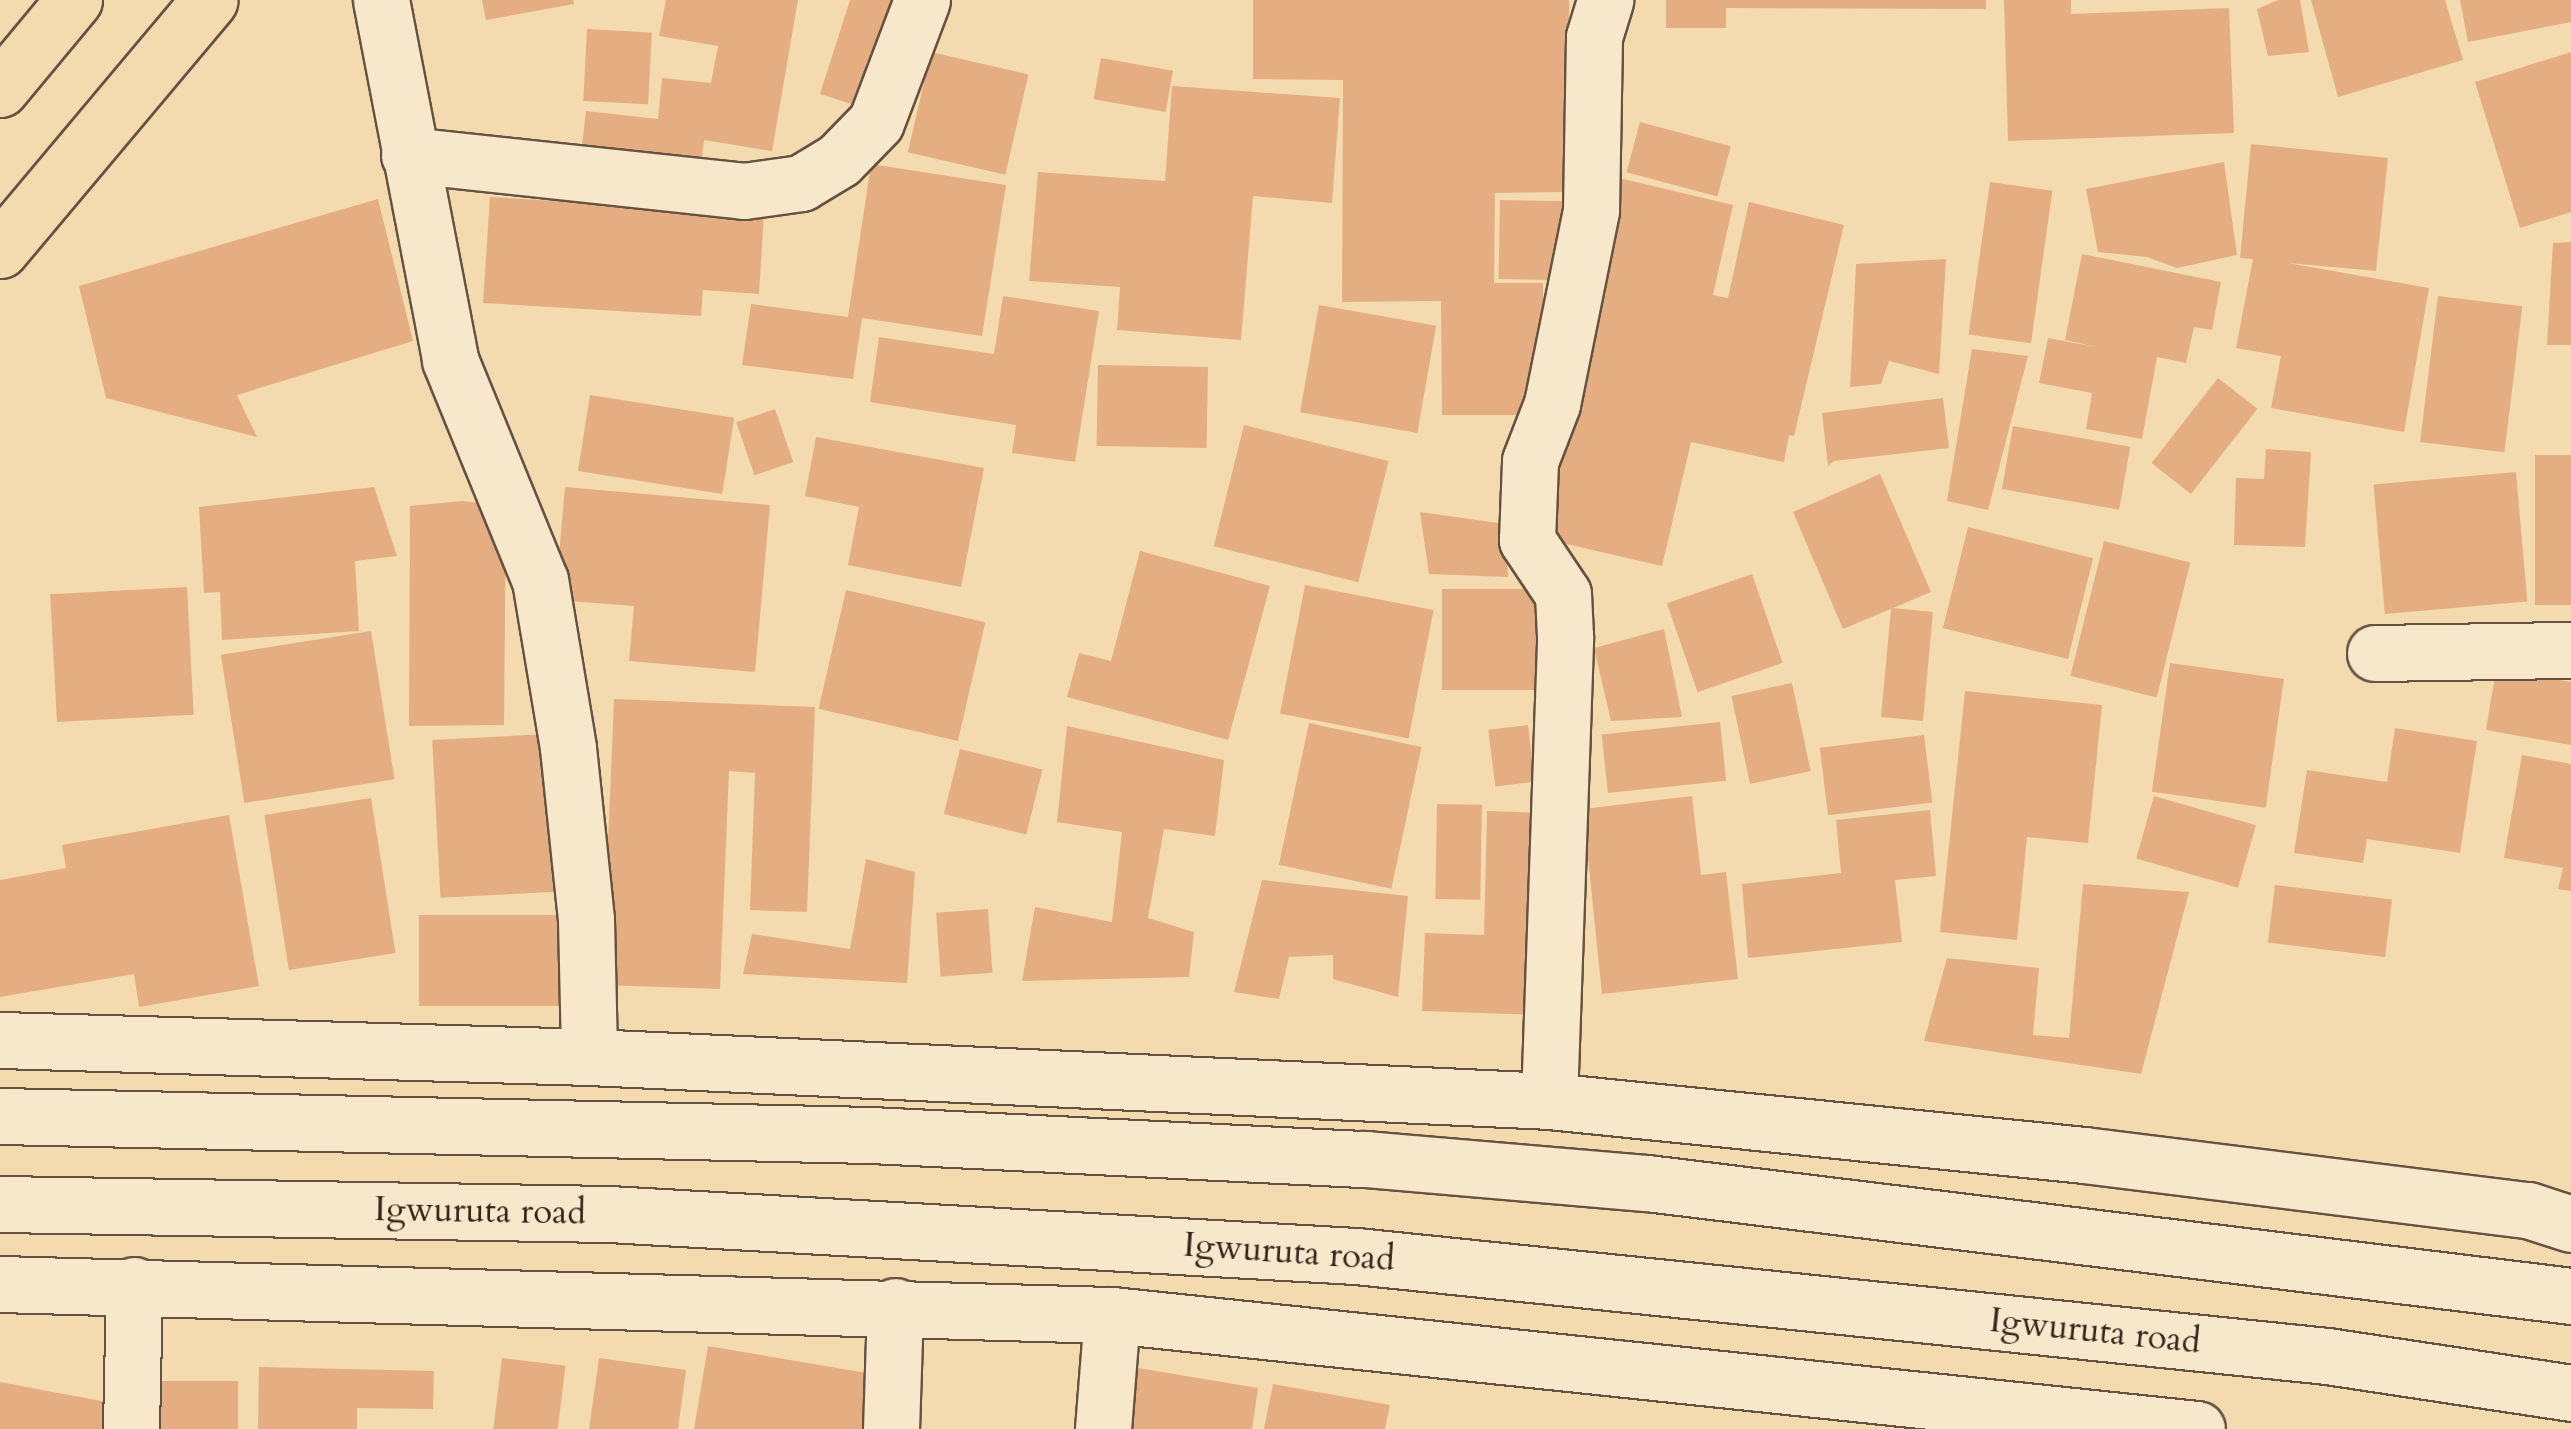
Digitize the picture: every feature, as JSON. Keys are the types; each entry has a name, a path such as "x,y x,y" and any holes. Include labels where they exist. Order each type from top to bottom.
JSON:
{"main road":[{"path":"0,89 74,0"},
{"path":"0,250 210,0"}],"street":[{"path":"381,0 450,360 540,580 568,748 586,920 589,1058"},
{"path":"409,155 744,191 801,183 840,160 876,122 922,0"},
{"path":"1549,1101 1565,636 1563,594 1527,540 1530,461 1552,404 1591,210 1594,37 1606,0"},
{"path":"2375,654 2571,650"},
{"path":"0,1040 589,1058 1549,1101 2084,1155 2528,1210 2571,1224"},
{"path":"0,1116 871,1135 1403,1162 1647,1183 2571,1296"},
{"name":"Igwuruta road","path":"0,1204 500,1212 954,1231 1356,1256 2327,1356 2571,1393"},
{"path":"0,1284 1112,1315 1897,1413 2197,1429"},
{"path":"131,1429 134,1285"},
{"path":"891,1429 896,1306"},
{"path":"1103,1429 1112,1315"}],"building":[{"path":"482,0 573,0 574,4 486,20"},
{"path":"666,0 798,0 772,151 704,140 700,176 580,162 586,111 658,119 662,78 711,83 718,46 659,36"},
{"path":"850,0 903,0 867,109 820,94"},
{"path":"1253,0 1569,0 1569,192 1495,193 1494,283 1543,283 1544,415 1442,415 1441,301 1342,302 1343,80 1253,79"},
{"path":"1666,0 1986,0 1986,9 1726,8 1726,28 1666,28"},
{"path":"2004,0 2071,0 2071,14 2229,8 2234,133 2008,141"},
{"path":"2278,0 2300,0 2309,52 2268,56 2257,9"},
{"path":"2311,0 2445,0 2463,60 2338,97"},
{"path":"2460,0 2571,0 2571,22 2468,42"},
{"path":"587,29 652,32 648,104 583,101"},
{"path":"931,52 1028,74 1005,175 908,152"},
{"path":"2571,52 2571,212 2520,228 2475,82"},
{"path":"1101,58 1173,71 1166,112 1094,99"},
{"path":"1172,86 1340,98 1332,203 1253,196 1241,340 1117,330 1120,287 1029,281 1038,172 1165,181"},
{"path":"1640,122 1731,146 1717,197 1627,172"},
{"path":"2251,144 2388,158 2376,271 2288,263 2429,288 2404,432 2271,408 2281,356 2236,348 2253,259 2240,258"},
{"path":"2224,162 2237,255 2177,268 2147,257 2098,252 2086,189"},
{"path":"871,164 1006,185 982,336 862,318 853,379 742,365 751,304 848,317"},
{"path":"1619,178 1733,205 1713,295 1728,298 1749,202 1844,225 1794,436 1789,435 1784,462 1691,442 1662,566 1536,537"},
{"path":"1990,182 2052,191 2031,343 1969,335"},
{"path":"490,197 764,214 759,294 703,290 701,316 483,303"},
{"path":"378,199 413,341 237,395 257,437 106,398 79,286"},
{"path":"1500,200 1571,201 1570,280 1499,279"},
{"path":"2571,242 2571,345 2547,345 2553,243"},
{"path":"2082,254 2221,282 2212,330 2194,327 2186,363 2157,357 2142,439 2086,429 2092,393 2039,383 2048,338 2096,347 2065,340"},
{"path":"1946,259 1939,374 1889,361 1881,384 1850,387 1856,264"},
{"path":"1003,296 1099,311 1075,462 1012,453 1016,425 870,402 879,337 994,354"},
{"path":"2438,296 2522,306 2504,452 2420,442"},
{"path":"1319,305 1436,326 1417,433 1300,412"},
{"path":"1972,349 2028,356 1988,510 1947,501"},
{"path":"1098,365 1208,367 1207,448 1097,446"},
{"path":"2218,378 2257,409 2191,494 2152,463"},
{"path":"590,395 734,418 722,494 578,471"},
{"path":"1943,398 1949,448 1834,461 1828,466 1822,413"},
{"path":"775,409 793,462 754,475 736,422"},
{"path":"1244,425 1389,461 1358,582 1214,546"},
{"path":"2013,426 2130,447 2119,510 2002,489"},
{"path":"816,437 984,468 961,587 848,565 859,507 805,496"},
{"path":"2266,449 2311,452 2305,547 2234,545 2236,478 2264,479"},
{"path":"2535,455 2571,455 2571,605 2535,605"},
{"path":"2516,472 2527,602 2385,614 2374,484"},
{"path":"1880,474 1931,592 1893,608 1933,612 1923,721 1881,717 1891,609 1843,629 1793,512"},
{"path":"374,487 397,556 355,561 359,631 222,640 220,592 204,593 199,507"},
{"path":"565,487 770,505 755,672 629,661 634,606 555,600"},
{"path":"463,501 506,506 504,725 409,726 410,506"},
{"path":"1420,512 1505,524 1508,577 1429,574"},
{"path":"1968,527 2093,558 2068,659 1943,628"},
{"path":"2104,541 2190,563 2157,697 2070,676"},
{"path":"1140,551 1270,586 1228,740 1067,697 1079,653 1111,661"},
{"path":"1752,574 1783,663 1698,692 1667,603"},
{"path":"1305,585 1434,610 1409,739 1280,714"},
{"path":"187,587 194,715 57,722 50,594"},
{"path":"1442,589 1543,589 1543,690 1442,690"},
{"path":"846,590 985,622 958,741 819,709"},
{"path":"1664,629 1682,717 1611,721 1594,648"},
{"path":"371,631 394,779 244,803 221,655"},
{"path":"2170,663 2284,679 2266,808 2152,792"},
{"path":"2496,670 2571,682 2571,745 2486,730"},
{"path":"1792,683 1811,771 1750,784 1731,696"},
{"path":"1965,691 2102,705 2088,843 2027,837 2017,940 1940,932"},
{"path":"614,699 815,707 807,912 750,910 755,773 729,771 720,989 602,985"},
{"path":"1720,722 1726,781 1608,793 1602,734"},
{"path":"1309,723 1421,747 1391,889 1279,865"},
{"path":"1528,725 1535,782 1495,786 1488,730"},
{"path":"1067,726 1224,760 1215,836 1164,829 1148,918 1194,932 1189,977 1022,981 1035,907 1112,922 1122,832 1057,822"},
{"path":"2395,728 2477,741 2460,853 2367,839 2363,863 2294,853 2307,770 2387,782"},
{"path":"547,734 555,892 440,898 432,740"},
{"path":"1924,735 1932,802 1828,815 1820,748"},
{"path":"960,749 1042,770 1026,835 944,814"},
{"path":"2522,755 2571,764 2571,891 2558,889 2563,868 2504,858"},
{"path":"1692,796 1701,875 1726,872 1738,979 1602,994 1583,809"},
{"path":"2154,796 2256,825 2238,888 2136,858"},
{"path":"371,798 396,953 289,970 264,815"},
{"path":"1437,804 1482,805 1480,900 1435,899"},
{"path":"1930,810 1936,876 1895,880 1902,942 1748,958 1742,884 1841,873 1836,820"},
{"path":"1487,811 1545,813 1538,1015 1422,1011 1425,933 1484,935"},
{"path":"229,815 259,986 139,1007 134,974 0,997 0,880 66,868 62,845"},
{"path":"866,859 915,872 907,983 743,974 752,934 850,949"},
{"path":"1262,880 1408,896 1398,997 1333,979 1333,955 1289,957 1279,999 1234,992"},
{"path":"2083,884 2189,892 2141,1074 1924,1041 1947,958 2039,968 2033,1035 2069,1038"},
{"path":"2275,885 2392,899 2385,957 2268,943"},
{"path":"988,909 992,973 941,976 936,913"},
{"path":"419,915 572,915 572,1006 419,1006"},
{"path":"708,1346 878,1375 870,1429 694,1429"},
{"path":"502,1358 566,1366 558,1429 493,1429"},
{"path":"599,1358 686,1370 678,1429 589,1429"},
{"path":"1120,1365 1258,1388 1252,1429 1110,1429"},
{"path":"259,1367 434,1371 433,1409 357,1408 357,1429 258,1429"},
{"path":"143,1381 238,1381 238,1429 143,1429"},
{"path":"0,1382 112,1403 108,1429 0,1429"},
{"path":"1273,1384 1390,1405 1385,1429 1264,1429"}]}
